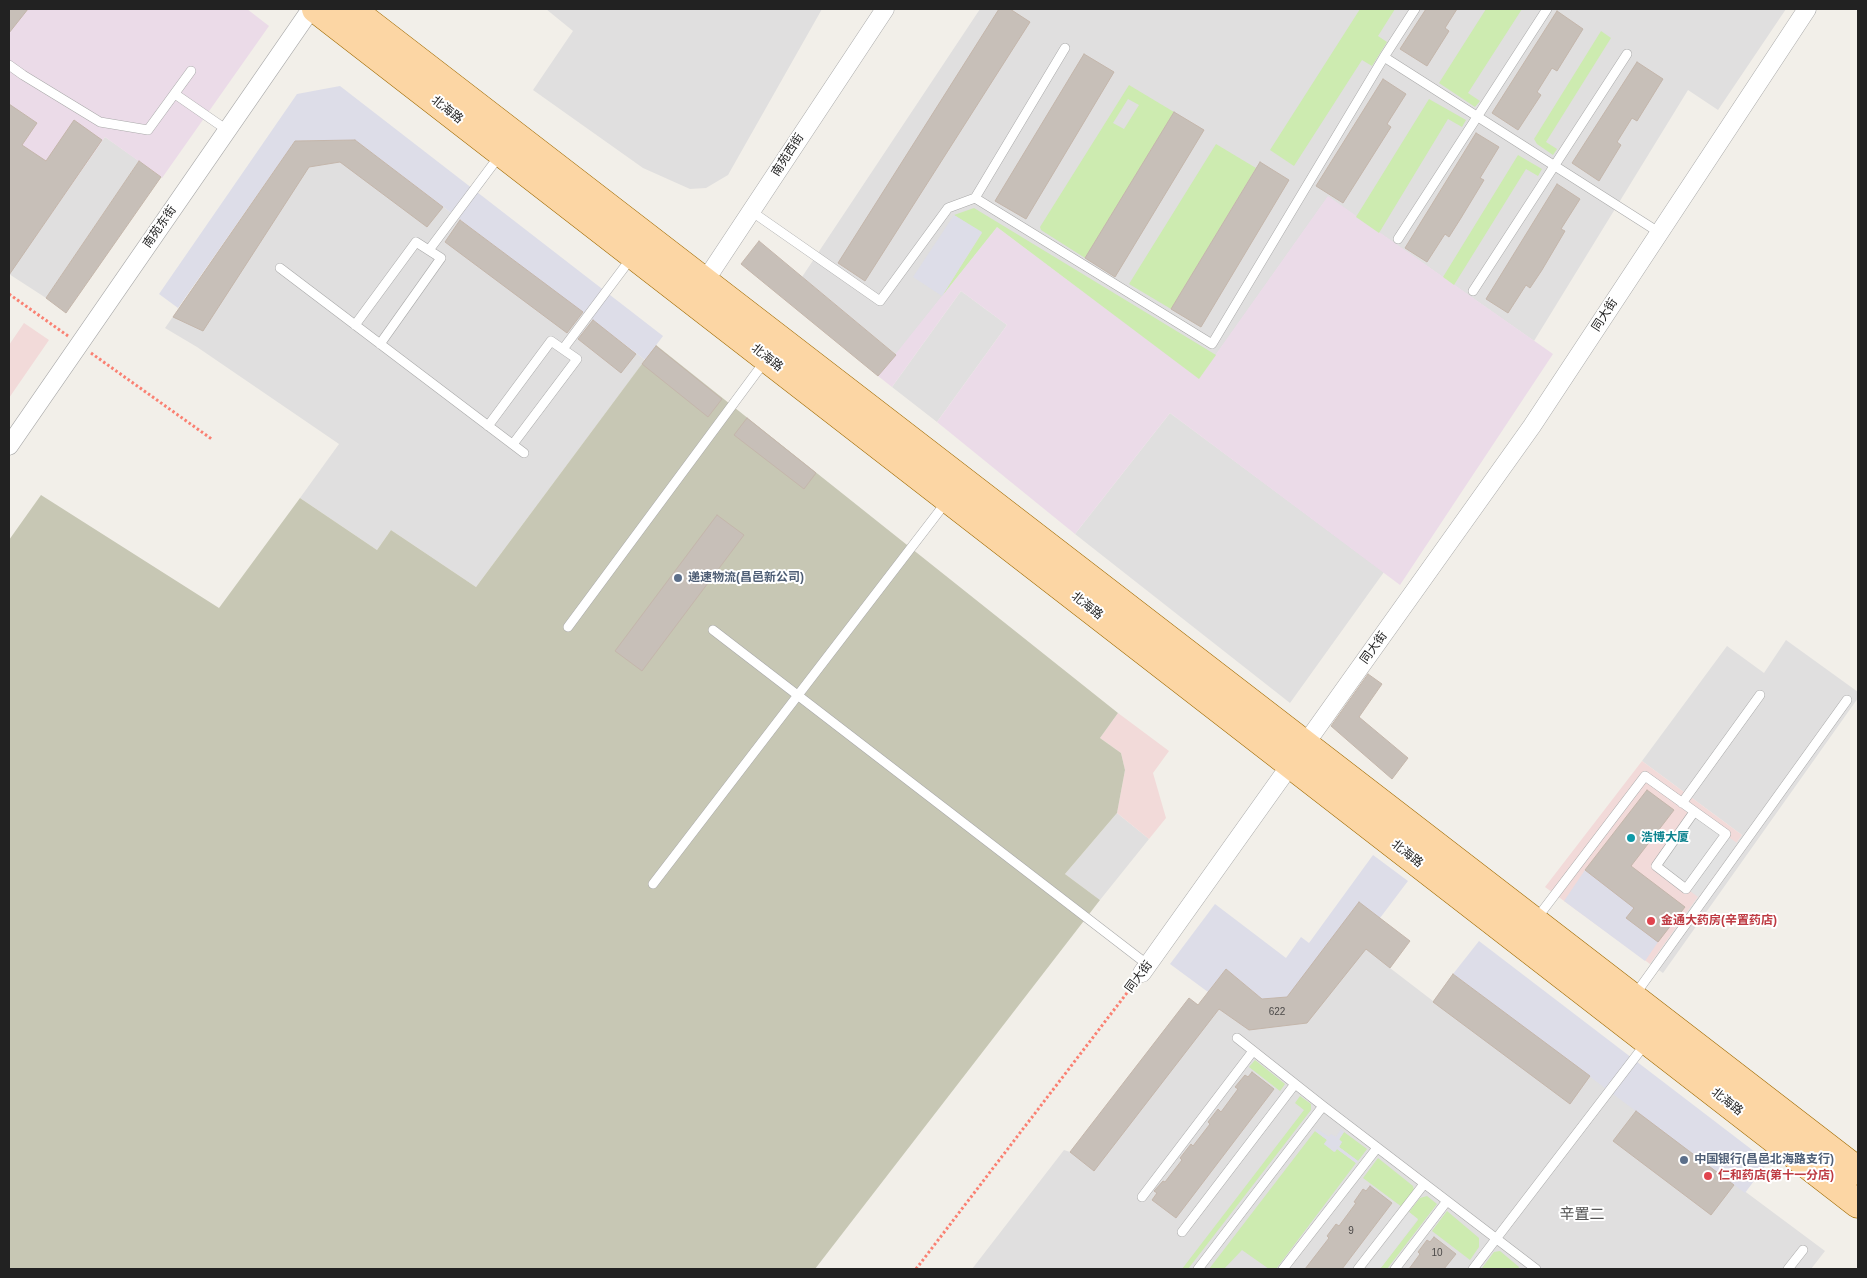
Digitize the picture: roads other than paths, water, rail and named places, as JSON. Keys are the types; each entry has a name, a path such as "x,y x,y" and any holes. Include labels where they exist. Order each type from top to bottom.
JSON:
{"main road":[{"name":"北海路","path":"316,9 634,255 698,291 767,358 955,490"},
{"name":"北海路","path":"351,9 698,291 1298,755 1656,1031 1858,1172"},
{"name":"北海路","path":"1298,755 1534,922 1633,998 1656,1031 1858,1204"}],"street":[{"name":"南苑东街","path":"9,446 311,9"},
{"name":"南苑西街","path":"698,291 885,9"},
{"name":"同大街","path":"1145,969 1532,426 1807,9"}],"lane":[{"path":"975,198 1212,344 1384,57 1415,9"},
{"path":"1398,238 1547,9"},
{"path":"751,212 880,301 948,208 975,198 1065,48"},
{"path":"1473,291 1627,54"},
{"path":"1384,57 1660,233"},
{"path":"9,65 23,76 100,122 148,130 192,71"},
{"path":"175,94 227,130"},
{"path":"429,250 502,153"},
{"path":"355,325 416,242 441,258 380,344"},
{"path":"563,349 634,255"},
{"path":"280,268 524,453"},
{"path":"488,426 552,341 577,359 513,444"},
{"path":"568,627 767,358"},
{"path":"653,884 955,490"},
{"path":"713,630 1145,969"},
{"path":"1682,803 1760,695"},
{"path":"1633,998 1847,700"},
{"path":"1534,922 1645,776 1726,834 1686,889 1656,866 1694,812"},
{"path":"1473,1269 1656,1031"},
{"path":"1237,1038 1536,1269"},
{"path":"1142,1197 1253,1051"},
{"path":"1182,1232 1295,1084"},
{"path":"1198,1269 1323,1106"},
{"path":"1284,1269 1377,1148"},
{"path":"1358,1269 1424,1184"},
{"path":"1394,1269 1447,1201"},
{"path":"1788,1269 1803,1250"}],"place":[{"name":"递速物流(昌邑新公司)","path":"678,578"},
{"name":"浩博大厦","path":"1631,838"},
{"name":"金通大药房(辛置药店)","path":"1651,921"},
{"name":"中国银行(昌邑北海路支行)","path":"1684,1160"},
{"name":"仁和药店(第十一分店)","path":"1708,1176"}],"district":[{"name":"辛置二","path":"1582,1215"}]}
